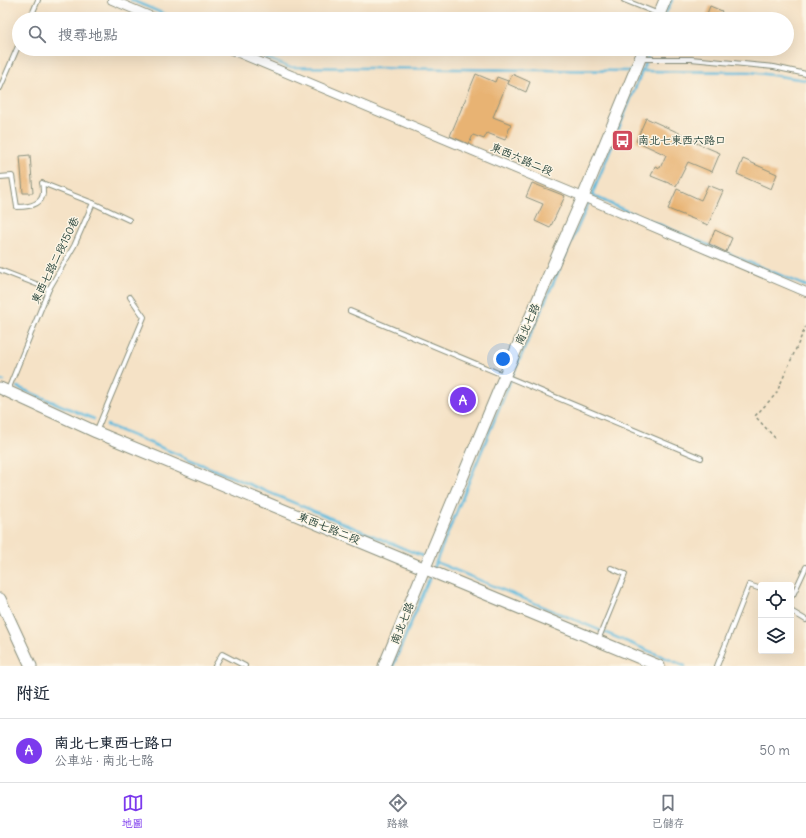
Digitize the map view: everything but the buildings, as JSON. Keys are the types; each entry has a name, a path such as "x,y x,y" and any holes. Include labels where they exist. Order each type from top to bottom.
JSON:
{"street":[{"path":"112,0 140,12"},
{"path":"660,12 665,0"},
{"name":"東西六路二段","path":"246,56 806,292"},
{"name":"南北七路","path":"384,666 505,375 583,197 641,56"},
{"name":"東西七路二段","path":"4,390 96,432 659,666"},
{"path":"0,599 31,666"}],"lane":[{"path":"33,12 38,0"},
{"path":"624,0 650,12"},
{"path":"0,88 14,56"},
{"path":"662,56 774,67 806,74"},
{"path":"0,177 12,176 17,207 29,207 40,201 43,194 42,183 93,203 129,220"},
{"name":"東西七路二段150巷","path":"4,390 49,290 74,246 93,203"},
{"path":"0,270 49,290"},
{"path":"96,432 144,317 130,297"},
{"path":"350,311 701,458"},
{"path":"794,593 806,567"},
{"path":"598,641 625,574 611,568"},
{"path":"717,666 749,585 758,589"},
{"path":"794,613 806,620"},
{"path":"215,666 222,654 245,666"}],"path":[{"path":"775,438 755,416 776,394 806,326"}],"waterway":[{"path":"131,0 159,12"},
{"path":"666,12 672,0"},
{"path":"262,56 288,67 632,71"},
{"path":"433,569 515,370 592,195 648,56"},
{"path":"641,71 751,72 806,80"},
{"path":"592,195 806,286"},
{"path":"0,380 4,381"},
{"path":"17,387 94,419"},
{"path":"107,425 422,556"},
{"path":"436,562 685,666"},
{"path":"393,666 431,575"}],"place":[{"name":"南北七東西六路口","path":"622,140"},
{"name":"南北七東西七路口","path":"463,400"}]}
